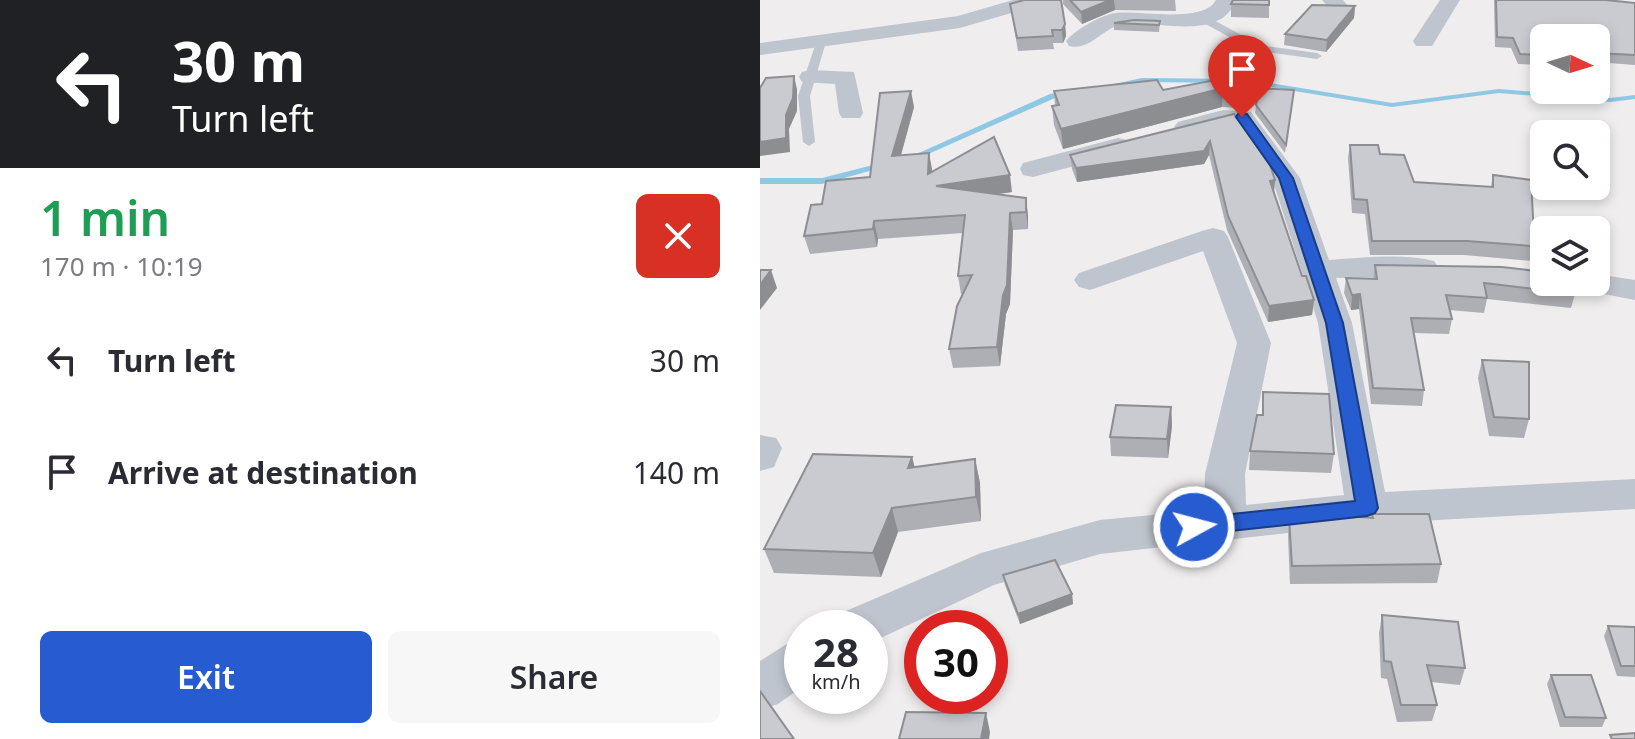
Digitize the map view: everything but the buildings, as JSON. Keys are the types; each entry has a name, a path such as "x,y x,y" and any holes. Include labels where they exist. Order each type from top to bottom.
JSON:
{"street":[{"path":"760,49 960,22 1031,1 1052,0"},
{"path":"1077,41 1115,19 1204,19 1223,8 1226,0"},
{"path":"1424,41 1450,0"},
{"path":"810,77 846,77 851,113"},
{"path":"1033,169 1223,117 1242,117 1286,178 1335,323 1367,508"},
{"path":"1090,280 1213,237 1254,343 1225,474 1225,523"},
{"path":"1317,270 1391,266 1456,271"},
{"path":"1610,286 1635,290"},
{"path":"888,613 981,571 1100,537 1367,508 1635,494"},
{"path":"760,688 784,672"}],"lane":[{"path":"1204,19 1257,48 1317,56"},
{"path":"809,142 804,96 821,42"}],"waterway":[{"path":"1104,87 1142,80 1245,81 1392,105 1499,91 1610,100 1635,97"},
{"path":"914,157 1053,96 1067,93"},
{"path":"760,181 822,181 885,164"}],"route":[{"path":"1194,527 1367,508 1335,323 1286,178 1242,117"}]}
